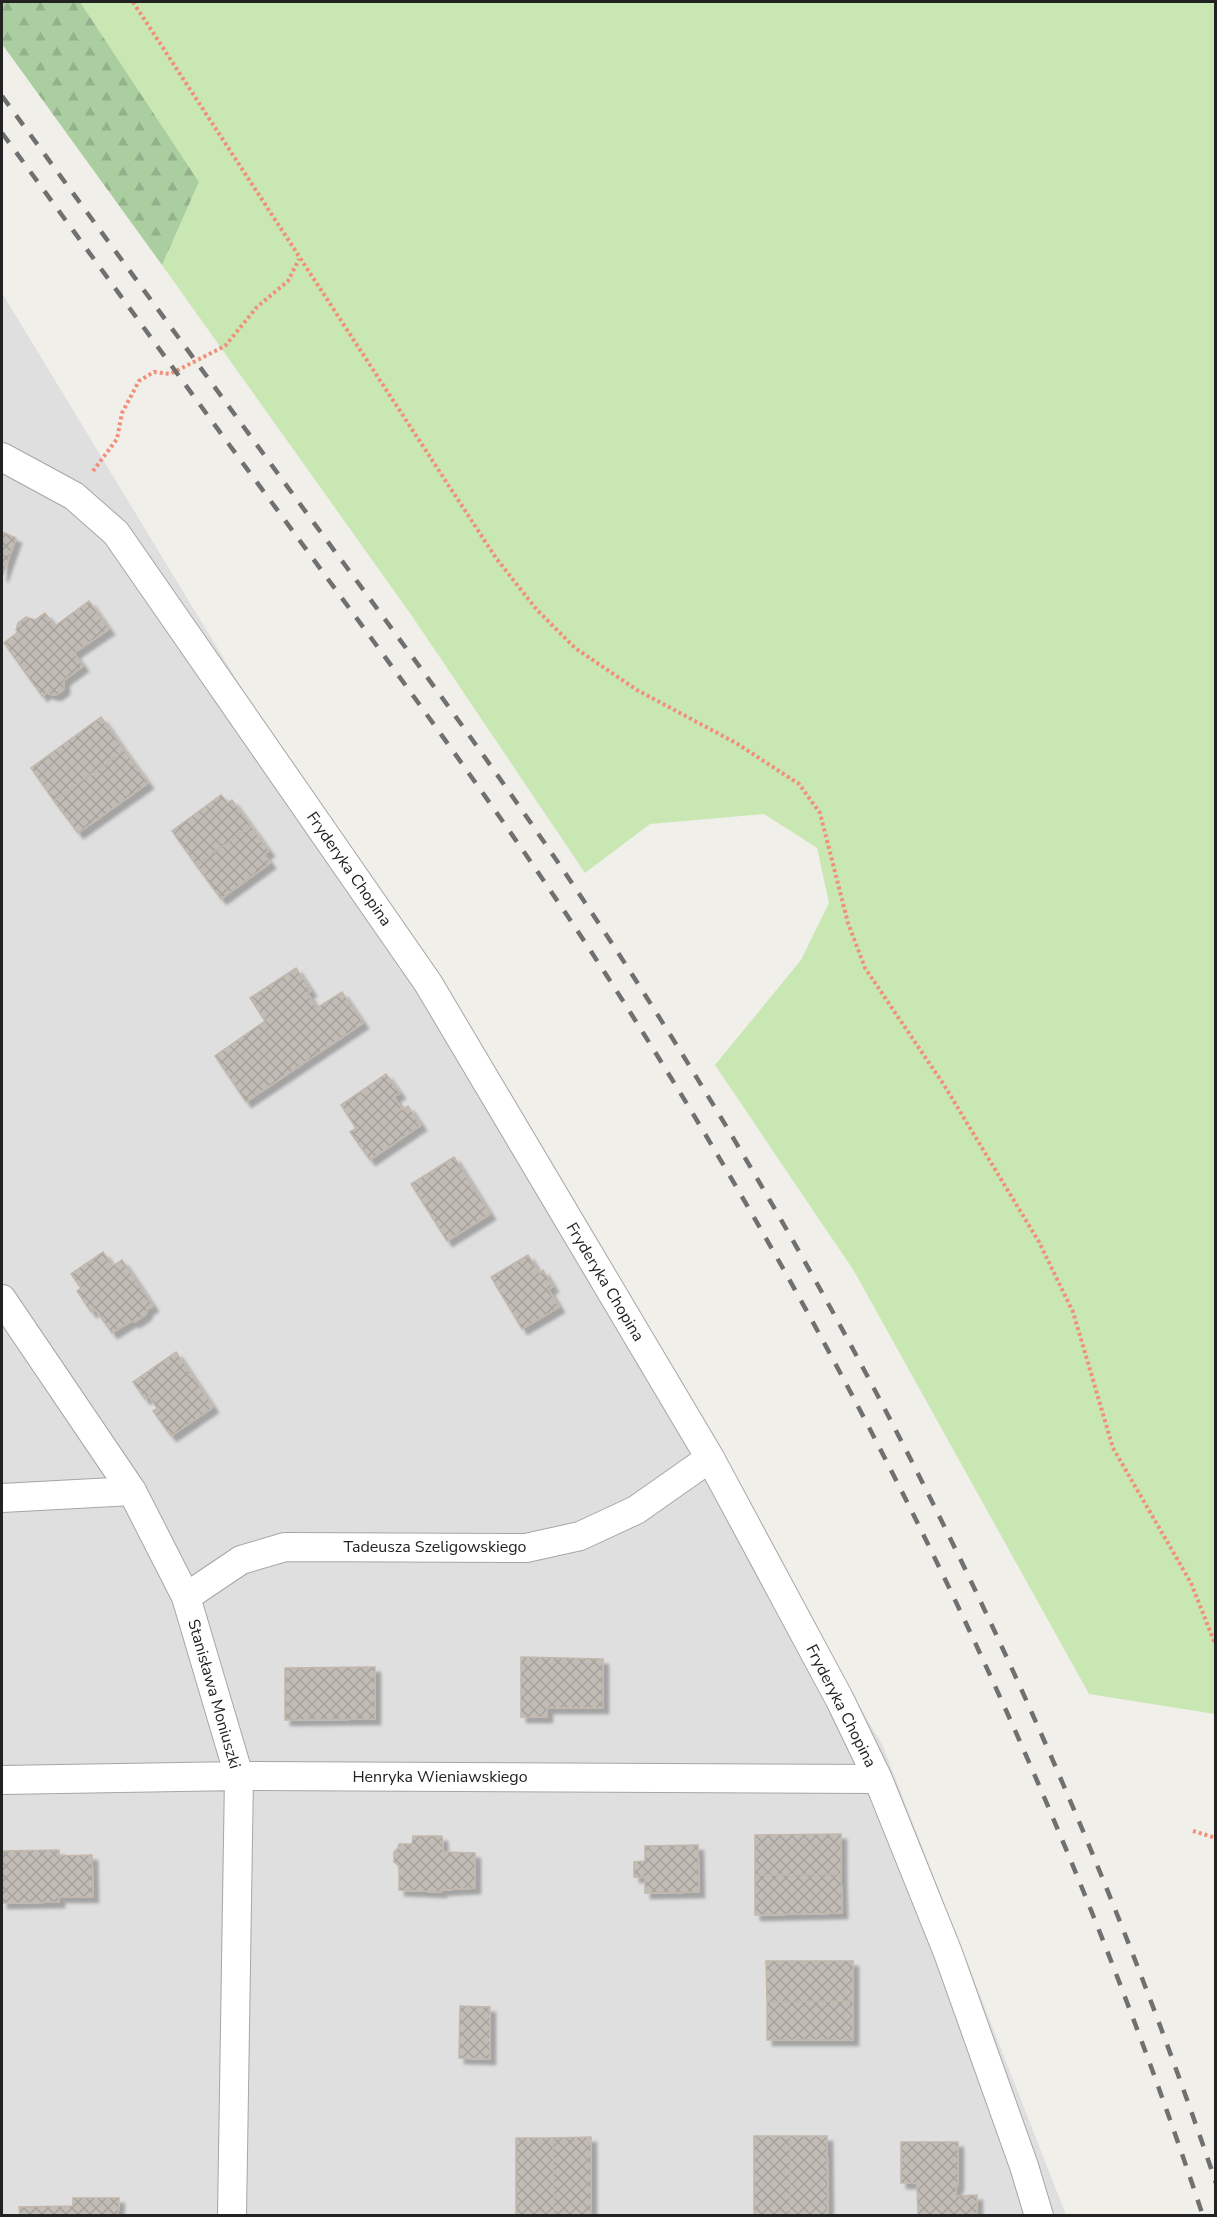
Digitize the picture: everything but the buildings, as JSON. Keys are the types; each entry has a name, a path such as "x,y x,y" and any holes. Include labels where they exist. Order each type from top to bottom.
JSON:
{"street":[{"name":"Fryderyka Chopina","path":"2,457 74,496 116,533 428,983 710,1458 840,1700 878,1779 948,1953 1024,2166 1039,2216"},
{"name":"Stanisława Moniuszki","path":"2,1299 132,1491 186,1597 239,1776 232,2216"},
{"name":"Tadeusza Szeligowskiego","path":"186,1597 242,1560 285,1547 526,1548 580,1536 636,1510 710,1458"},
{"path":"2,1498 132,1491"},
{"name":"Henryka Wieniawskiego","path":"2,1780 239,1776 878,1779"}],"path":[{"path":"133,2 496,558 537,610 575,648 637,690 736,743 799,784 820,813 848,923 865,968 944,1085 1039,1242 1073,1312 1113,1448 1191,1582 1215,1646"},
{"path":"74,496 117,439 122,413 139,381 154,372 170,374 225,346 257,307 288,281 299,259"},
{"path":"1193,1831 1215,1838"}],"shaded area":[{"path":"2,293 882,1744 1066,2215 2,2215"}],"green space":[{"path":"2,2 80,2 199,182 162,265 2,44"},
{"path":"80,2 1215,2 1215,1714 1089,1694 854,1271 715,1065 801,960 829,903 817,848 764,814 650,824 585,873 412,616 162,265 199,182"}],"railway":[{"path":"2,96 526,815 647,998 733,1138 816,1281 894,1426 967,1573 1036,1723 1101,1874 1161,2028 1216,2183"},
{"path":"2,133 416,699 547,885 630,1012 717,1155 801,1300 879,1447 953,1596 1023,1748 1088,1902 1148,2058 1203,2216"}]}
